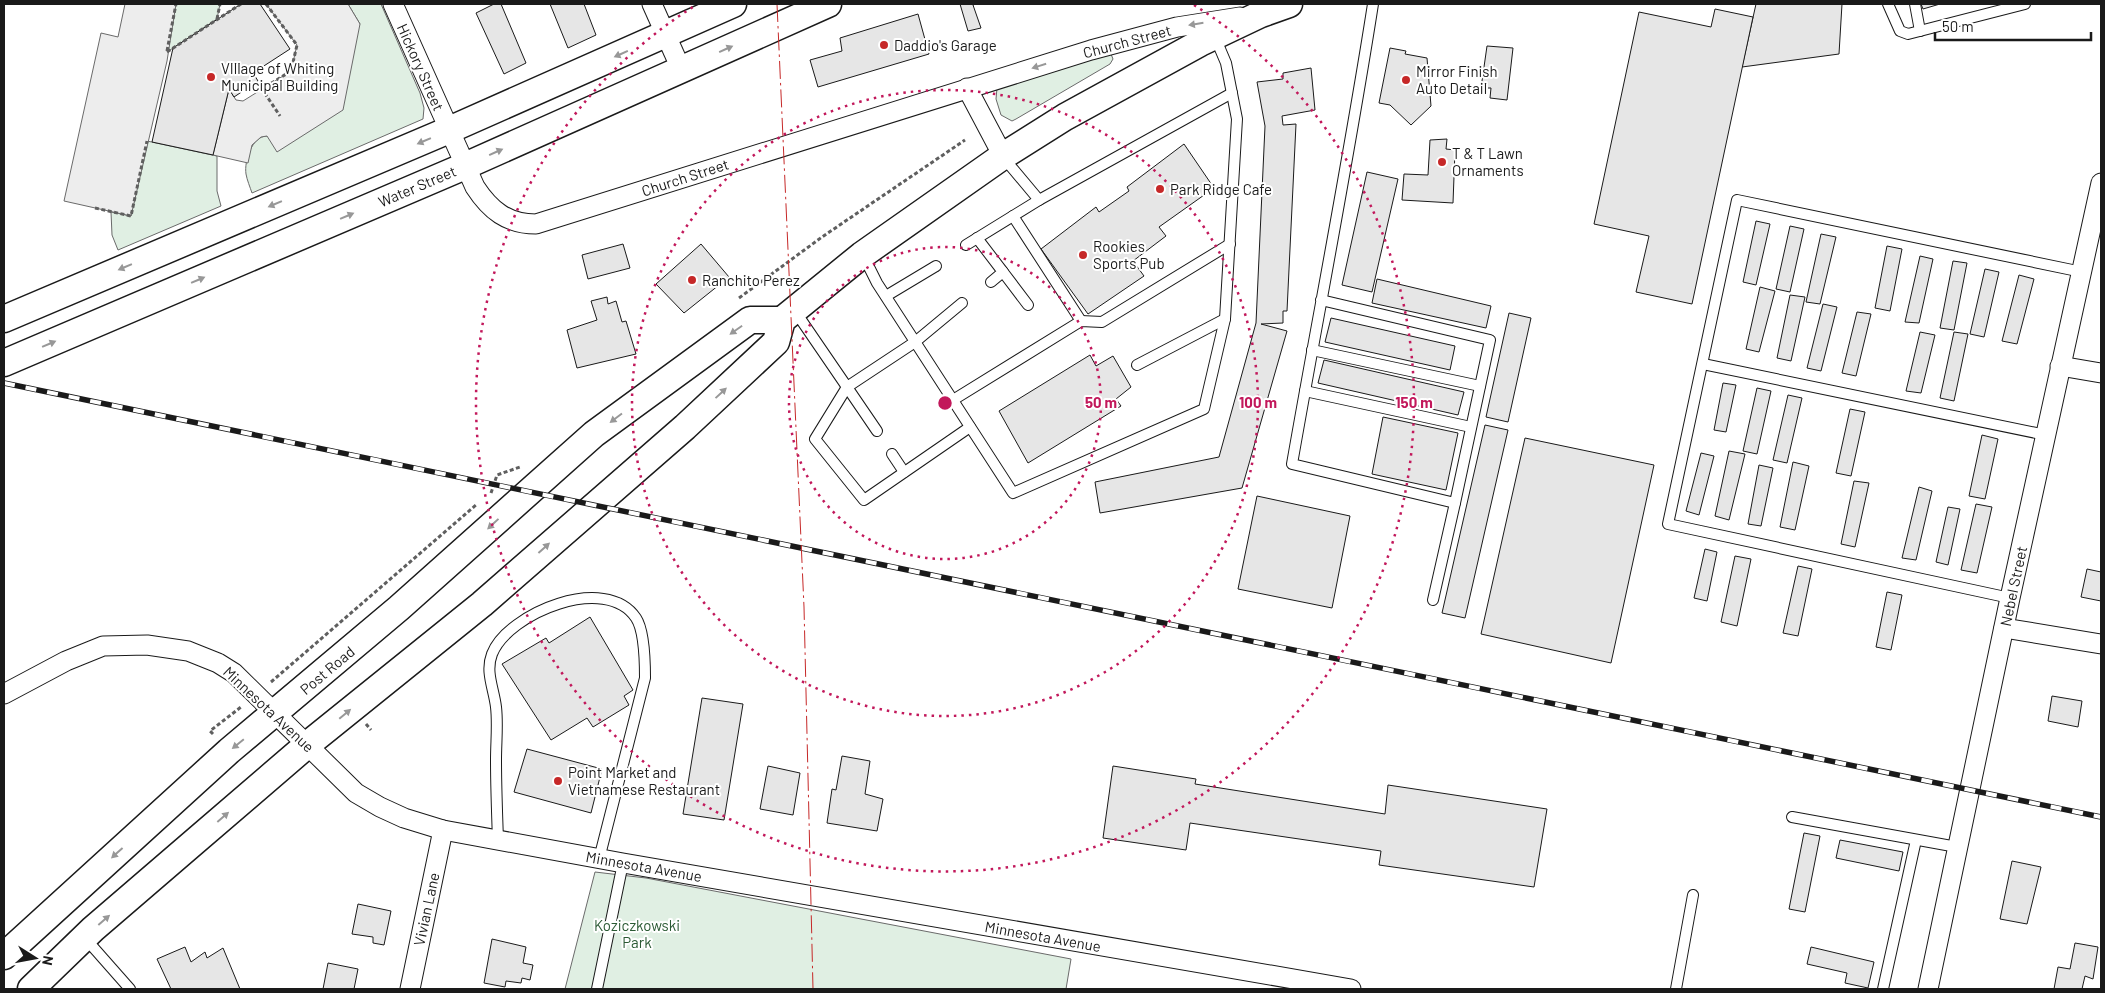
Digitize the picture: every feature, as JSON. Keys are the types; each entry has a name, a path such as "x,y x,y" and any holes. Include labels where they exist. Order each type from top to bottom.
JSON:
{"main road":[{"path":"4,318 449,130 733,4"},
{"name":"Water Street","path":"4,363 465,166 828,4"},
{"name":"Church Street","path":"1261,14 1289,4"},
{"path":"31,989 84,938 307,745 482,604 685,427 776,342 788,315 862,255 1002,156 1065,117 1215,36 1261,14"},
{"name":"Post Road","path":"4,956 229,751 462,553 529,490 594,434 750,320 788,315"}],"street":[{"name":"Hickory Street","path":"394,4 449,130"},
{"path":"652,4 681,69"},
{"name":"Church Street","path":"449,130 475,187 494,211 518,223 536,224 967,88 1177,27 1261,14"},
{"path":"967,88 1002,156"},
{"name":"Nebel Street","path":"1928,989 2010,598 2101,183"},
{"path":"2060,366 2101,373"},
{"path":"2004,628 2101,644"},
{"name":"Minnesota Avenue","path":"4,694 89,650 123,644 171,647 203,655 234,673 356,793 404,818 443,830 1326,988 1351,989"},
{"name":"Vivian Lane","path":"410,989 443,830"}],"lane":[{"path":"1373,4 1354,127 1292,464 1455,503"},
{"path":"1888,4 1900,31 1908,34 2024,4"},
{"path":"1915,4 1920,31"},
{"path":"862,255 915,342 1013,494 1204,409 1225,319 1237,119 1226,63 1215,36"},
{"path":"966,245 1039,200 1232,93"},
{"path":"1002,156 1039,200"},
{"path":"2010,598 1668,524 1737,200 2082,272"},
{"path":"1013,216 1081,320"},
{"path":"977,238 1028,305"},
{"path":"953,400 1081,320 1102,322 1230,244"},
{"path":"886,296 936,266"},
{"path":"992,282 1003,272"},
{"path":"1321,300 1490,340 1433,600"},
{"path":"962,303 915,342 847,387 815,439 864,500 970,427"},
{"path":"788,315 847,387 877,431"},
{"path":"1137,365 1225,319"},
{"path":"1312,350 1480,386"},
{"path":"1703,364 2046,435"},
{"path":"1305,391 1471,427"},
{"path":"892,454 904,472"},
{"path":"498,840 496,706 490,680 492,655 502,636 544,609 575,599 610,599 626,607 637,619 645,656 645,678 599,859"},
{"path":"1792,817 1958,847"},
{"path":"1883,989 1916,840"},
{"path":"598,989 623,863"},
{"path":"1676,989 1693,895"},
{"path":"84,938 130,989"}],"path":[{"path":"176,4 167,52 241,4"},
{"path":"217,19 220,4"},
{"path":"266,4 297,45 291,71 262,89 280,116"},
{"path":"95,208 131,216 147,141"},
{"path":"485,498 494,488 497,475 525,464"},
{"path":"229,751 210,731 256,694 477,504"}],"green space":[{"path":"176,4 220,4 217,19 167,52"},
{"path":"348,4 381,4 420,93 424,108 423,119 252,193 246,176 246,163 250,150 257,140 267,136 360,24"},
{"path":"1111,54 1113,59 1110,64 1016,119 1012,121 1001,115 996,99 997,88 1002,84"},
{"path":"147,141 217,156 217,191 221,206 118,250 112,235 111,212 131,216"},
{"name":"Koziczkowski Park","path":"595,872 646,878 1071,959 1066,989 565,989"}],"shaded area":[{"path":"125,4 176,4 167,61 131,216 64,201 101,33 118,37"},
{"path":"266,4 348,4 360,24 343,110 277,152 267,136 261,137 252,145 248,163 213,155 229,89 236,100 243,101 291,71 297,45"}],"building":[{"name":"VIllage of Whiting Municipal Building","path":"241,4 260,4 290,49 253,73 258,81 234,97 229,89 213,155 152,142 173,48"},
{"path":"494,4 501,4 526,63 504,74 476,13"},
{"path":"550,4 584,4 596,35 568,48"},
{"path":"960,4 976,4 973,5 981,28 968,31"},
{"path":"1756,4 1842,4 1839,54 1742,67"},
{"path":"1921,4 1940,4 1923,9"},
{"path":"1715,9 1753,17 1692,304 1636,292 1649,236 1594,224 1639,12 1711,27"},
{"name":"Daddio's Garage","path":"918,14 929,54 818,87 810,60 842,51 840,38"},
{"path":"1487,46 1513,48 1507,100 1490,98 1491,88 1481,88"},
{"name":"Mirror Finish Auto Detail","path":"1390,48 1406,51 1405,54 1427,58 1431,106 1411,125 1390,105 1379,103"},
{"path":"1311,68 1315,110 1282,116 1283,125 1296,124 1287,311 1283,311 1283,323 1261,324 1287,331 1242,488 1100,513 1095,482 1219,457 1256,323 1265,126 1257,82 1283,79 1283,73"},
{"name":"T & T Lawn Ornaments","path":"1447,139 1446,149 1455,150 1453,203 1402,200 1404,174 1428,175 1430,140"},
{"path":"1184,144 1214,188 1159,227 1166,236 1133,261 1144,276 1088,314 1041,249 1096,207 1099,212 1129,191 1127,187"},
{"path":"1367,172 1398,179 1372,292 1342,285"},
{"path":"1756,221 1770,224 1756,285 1743,282"},
{"path":"1790,226 1804,229 1790,292 1776,289"},
{"path":"1821,234 1836,237 1820,304 1806,302"},
{"path":"623,244 630,268 588,279 582,255"},
{"name":"Ranchito Perez","path":"701,244 729,277 684,313 656,284"},
{"path":"1887,246 1902,249 1890,311 1875,308"},
{"path":"1920,256 1933,259 1919,323 1905,322"},
{"path":"1953,261 1967,263 1954,330 1940,328"},
{"path":"1985,269 1999,272 1984,337 1970,334"},
{"path":"2019,275 2034,279 2017,344 2002,341"},
{"path":"1377,279 1491,306 1486,328 1372,303"},
{"path":"1760,287 1775,291 1759,352 1746,349"},
{"path":"1790,295 1805,297 1791,361 1777,358"},
{"path":"607,297 608,304 616,301 622,322 626,321 636,354 577,368 567,330 597,320 591,301"},
{"path":"1823,304 1837,307 1821,371 1807,368"},
{"path":"1857,312 1871,314 1856,376 1842,373"},
{"path":"1509,313 1531,318 1508,422 1486,417"},
{"path":"1331,318 1455,346 1450,370 1325,342"},
{"path":"1920,332 1935,335 1921,393 1906,391"},
{"path":"1954,332 1968,334 1954,401 1940,398"},
{"path":"1090,355 1096,366 1113,356 1131,387 1116,399 1121,406 1028,463 999,411"},
{"path":"1324,360 1464,392 1458,415 1318,383"},
{"path":"1723,383 1736,385 1726,432 1714,430"},
{"path":"1757,388 1771,391 1757,454 1743,451"},
{"path":"1788,395 1802,398 1787,463 1773,460"},
{"path":"1850,409 1865,412 1851,476 1836,473"},
{"path":"1383,417 1458,433 1446,490 1372,474"},
{"path":"1485,425 1508,430 1465,618 1442,613"},
{"path":"1982,435 1998,439 1985,499 1969,496"},
{"path":"1525,438 1654,465 1611,663 1481,634"},
{"path":"1729,451 1745,454 1729,520 1715,516"},
{"path":"1701,453 1714,456 1699,515 1686,511"},
{"path":"1793,462 1809,466 1795,530 1780,527"},
{"path":"1759,465 1773,468 1761,526 1748,524"},
{"path":"1854,481 1869,483 1855,547 1841,544"},
{"path":"1919,487 1932,491 1916,560 1902,558"},
{"path":"1257,496 1350,516 1332,608 1238,589"},
{"path":"1976,504 1992,507 1977,573 1961,570"},
{"path":"1948,507 1960,509 1948,565 1936,562"},
{"path":"1705,549 1717,552 1707,601 1694,598"},
{"path":"1735,556 1751,559 1737,626 1721,622"},
{"path":"1798,566 1812,569 1798,636 1783,633"},
{"path":"2087,569 2101,572 2101,601 2081,597"},
{"path":"1887,592 1902,595 1891,650 1876,647"},
{"path":"590,617 633,690 624,696 629,705 593,727 587,718 551,740 502,664 546,638 549,643"},
{"path":"2052,696 2082,701 2078,727 2048,721"},
{"path":"702,698 743,704 724,820 683,814"},
{"name":"Point Market and Vietnamese Restaurant","path":"527,749 602,769 591,813 514,792"},
{"path":"842,756 870,761 865,794 883,799 877,831 827,823 832,789 836,790"},
{"path":"768,766 800,773 793,815 760,809"},
{"path":"1113,766 1196,779 1195,784 1385,814 1388,785 1547,809 1534,887 1379,865 1381,851 1190,823 1186,850 1103,838"},
{"path":"1804,833 1820,836 1805,912 1789,909"},
{"path":"1840,840 1903,852 1899,871 1836,858"},
{"path":"2012,861 2041,867 2027,924 2000,919"},
{"path":"358,904 391,911 384,945 373,943 373,937 352,934"},
{"path":"492,939 526,947 523,963 533,965 530,980 522,978 521,983 506,981 505,987 484,983"},
{"path":"2075,943 2098,947 2093,979 2085,976 2082,989 2054,989 2058,967 2070,969"},
{"path":"185,947 191,962 205,952 207,958 223,948 240,989 171,989 157,959"},
{"path":"1811,947 1874,962 1868,988 1845,983 1847,973 1807,964"},
{"path":"328,963 358,969 354,989 323,989"}],"railway":[{"path":"4,383 2101,817"}],"power":[{"path":"777,4 804,607 813,989"}],"place":[{"name":"Daddio's Garage","path":"884,45"},
{"name":"VIllage of Whiting Municipal Building","path":"211,77"},
{"name":"Mirror Finish Auto Detail","path":"1406,80"},
{"name":"T & T Lawn Ornaments","path":"1442,162"},
{"name":"Park Ridge Cafe","path":"1160,189"},
{"name":"Rookies Sports Pub","path":"1083,255"},
{"name":"Ranchito Perez","path":"692,280"},
{"name":"Point Market and Vietnamese Restaurant","path":"558,781"}]}
